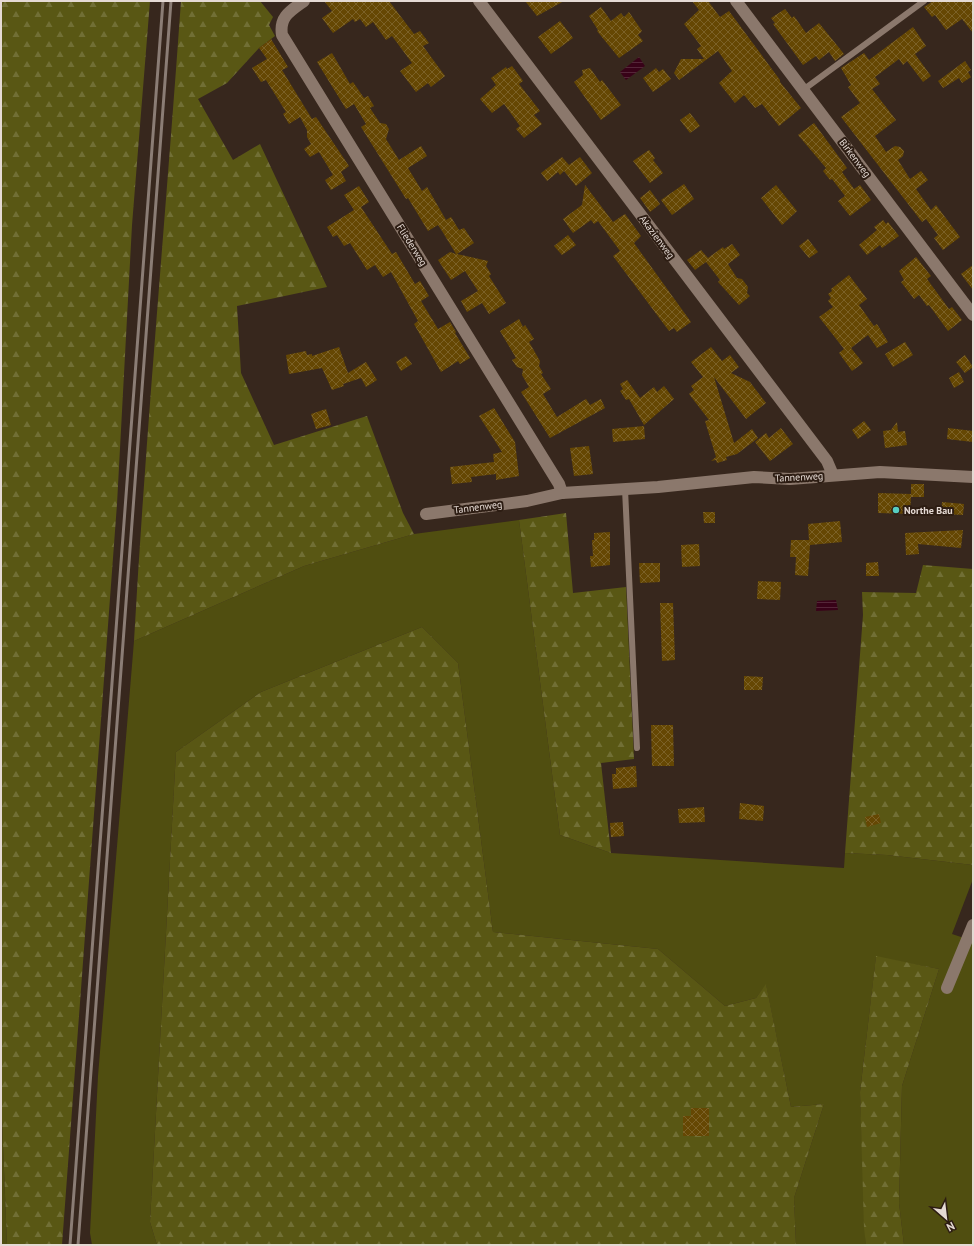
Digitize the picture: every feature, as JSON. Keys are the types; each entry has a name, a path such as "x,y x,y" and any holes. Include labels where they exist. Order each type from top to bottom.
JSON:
{"street":[{"name":"Fliederweg","path":"304,1 284,17 280,26 282,35 516,412 559,484 562,493"},
{"name":"Akazienweg","path":"478,1 822,454 831,467 833,475"},
{"name":"Birkenweg","path":"736,1 973,315"},
{"name":"Tannenweg","path":"426,514 527,502 562,493 625,489 754,477 790,479 880,472 973,477"},
{"path":"947,988 973,925"}],"lane":[{"path":"803,90 924,1"},
{"path":"625,489 638,748"}],"shaded area":[{"path":"639,57 645,66 626,80 620,72"},
{"path":"519,520 560,835 611,853 844,868 845,853 887,855 973,865 973,879 952,934 973,941 973,1245 904,1245 899,1203 902,1086 939,969 876,957 860,1092 866,1245 796,1245 794,1198 824,1104 791,1107 766,985 756,998 725,1006 658,949 493,932 458,663 422,627 261,692 176,752 150,1222 157,1245 92,1245 90,1233 98,1076 134,641 304,566 414,534"},
{"path":"836,600 838,610 816,611 817,601"},
{"path":"1,1094 7,1245 1,1245"}],"green space":[{"path":"1,1 150,1 132,225 117,504 62,1245 7,1245 1,1094"},
{"path":"181,1 260,1 273,17 269,25 275,36 259,48 227,83 198,99 233,160 260,144 327,287 237,306 241,373 274,445 367,416 403,513 414,534 304,566 134,641 144,481"},
{"path":"566,513 573,593 626,587 634,759 601,763 611,853 560,835 519,520"},
{"path":"923,565 973,569 973,865 887,855 845,853 863,615 862,592 916,593"},
{"path":"422,627 458,663 493,932 658,949 725,1006 756,998 766,984 791,1107 824,1104 794,1198 796,1245 157,1245 150,1222 176,752 261,692"},
{"path":"876,956 939,969 902,1086 899,1203 904,1245 866,1245 864,1228 860,1092"}],"building":[{"path":"324,1 389,1 414,34 420,31 429,43 423,46 445,76 431,87 428,83 416,92 400,71 412,63 392,36 386,40 373,22 366,27 360,19 355,22 353,19 333,33 322,18 332,11"},
{"path":"525,1 564,1 537,16"},
{"path":"692,1 708,1 720,17 729,11 780,82 801,108 779,126 762,104 755,108 744,95 735,103 719,83 732,71 718,51 679,80 674,73 681,59 704,59 697,49 701,46 684,24 699,10"},
{"path":"933,1 973,1 973,33 962,19 946,30 935,15 932,17 924,7"},
{"path":"601,7 611,21 621,13 624,17 629,12 642,31 638,35 643,41 619,58 597,31 598,30 589,16"},
{"path":"785,9 792,18 794,16 806,33 819,23 844,54 835,61 829,52 819,60 816,56 803,65 773,24 775,23 771,18"},
{"path":"560,21 573,38 551,54 538,37"},
{"path":"913,27 926,46 915,54 931,76 923,82 907,61 903,65 899,59 875,77 880,84 872,89 896,120 875,136 886,152 895,146 900,147 904,151 903,156 898,160 910,179 921,171 928,180 916,189 931,210 936,205 960,237 943,250 934,238 938,235 926,219 922,222 841,117 860,103 848,87 851,85 841,68 864,53 869,60"},
{"path":"271,39 288,67 282,70 312,119 316,117 349,166 341,172 346,181 331,190 325,180 333,175 319,152 310,157 304,149 311,144 307,137 307,130 300,117 289,124 283,114 286,112 266,80 261,82 252,68 267,59 259,48"},
{"path":"332,53 350,84 353,82 364,98 368,96 374,106 370,108 380,123 386,124 389,129 386,139 399,160 421,146 427,156 408,168 422,191 427,187 446,220 451,217 459,230 464,228 474,243 457,254 488,261 486,266 491,274 489,276 506,303 489,314 482,303 467,312 461,301 478,291 465,271 451,280 438,260 450,252 456,254 438,225 428,231 361,127 366,124 354,104 346,109 317,62"},
{"path":"965,61 971,70 968,72 971,77 962,83 959,78 943,88 938,81"},
{"path":"512,66 523,81 519,84 540,111 534,115 542,124 524,138 516,129 520,126 504,104 492,113 480,99 496,85 491,78 506,67 507,69"},
{"path":"590,68 600,82 602,80 621,105 601,120 574,82 583,75 582,70"},
{"path":"656,68 659,72 663,69 671,79 653,92 643,78"},
{"path":"690,113 700,126 690,133 680,120"},
{"path":"814,123 847,168 842,172 854,189 860,185 871,200 850,216 838,201 845,196 832,179 830,180 823,171 826,168 798,135"},
{"path":"649,150 655,158 653,160 663,173 650,183 633,161"},
{"path":"562,157 569,165 580,157 592,173 576,186 564,171 560,175 558,172 547,181 541,173"},
{"path":"684,184 694,199 672,215 661,200"},
{"path":"585,185 613,222 625,214 641,236 634,243 691,322 677,332 674,328 669,331 613,256 620,251 598,221 594,224 591,220 573,233 563,219 582,205"},
{"path":"776,185 797,211 782,225 761,198"},
{"path":"359,186 369,202 361,207 392,254 396,252 415,284 420,281 429,296 421,301 438,329 450,322 470,358 460,364 458,361 441,372 414,324 418,321 391,272 383,277 375,265 367,270 350,243 344,246 337,235 333,237 327,227 354,210 344,195"},
{"path":"650,190 660,204 650,212 640,198"},
{"path":"883,220 886,224 888,222 899,236 882,248 880,245 867,255 859,245 877,230 874,227"},
{"path":"568,235 576,245 562,255 554,246"},
{"path":"808,239 818,252 809,258 799,246"},
{"path":"732,244 740,255 728,264 737,278 742,279 748,287 747,293 750,296 739,305 718,282 720,280 706,262 695,270 687,260 701,250 708,258 723,247 724,249"},
{"path":"916,257 931,276 927,279 949,309 952,307 962,320 948,331 929,305 927,306 919,295 914,299 901,282 904,280 899,271"},
{"path":"973,265 973,290 961,274"},
{"path":"849,275 867,299 859,305 874,326 877,324 888,342 877,348 868,335 851,348 863,363 852,371 839,353 844,349 819,317 833,307 828,301 831,298 828,294 832,291 831,289"},
{"path":"519,319 523,327 525,325 534,339 529,342 540,361 539,366 543,373 541,374 551,389 543,394 557,417 586,399 590,405 601,399 605,408 550,438 521,392 529,387 522,375 523,369 517,367 512,360 516,358 500,331"},
{"path":"905,342 913,355 893,367 885,354"},
{"path":"339,347 348,373 366,362 377,380 366,387 361,378 343,384 344,386 332,390 322,368 289,374 286,355 306,351 307,355 312,354 312,356"},
{"path":"711,347 722,361 730,355 739,367 731,373 750,382 766,403 746,419 714,377 734,443 752,429 758,438 737,454 726,457 727,460 717,463 716,460 711,461 716,457 705,421 709,420 689,394 694,390 691,386 703,377 691,362"},
{"path":"965,355 973,367 965,373 956,362"},
{"path":"406,356 412,364 401,371 396,362"},
{"path":"959,372 964,382 954,388 949,378"},
{"path":"627,380 640,398 654,387 657,392 664,386 674,399 644,425 629,399 626,400 620,391 623,389 620,384"},
{"path":"494,408 515,442 519,476 496,480 496,474 471,477 472,482 452,484 450,467 494,462 493,454 502,452 479,416"},
{"path":"326,409 331,425 316,429 311,414"},
{"path":"864,421 871,430 858,439 852,430"},
{"path":"897,422 898,432 905,431 907,445 885,448 883,431 891,430"},
{"path":"644,426 645,439 613,442 612,429"},
{"path":"781,428 793,444 770,461 755,442 766,433 769,438"},
{"path":"948,428 973,431 973,442 947,439"},
{"path":"589,446 593,474 574,476 570,448"},
{"path":"911,484 924,484 924,497 911,497 910,514 878,513 878,493 911,494"},
{"path":"942,502 964,504 963,515 941,514"},
{"path":"703,512 715,512 715,523 704,523"},
{"path":"840,521 842,542 810,545 808,576 795,575 796,557 790,557 791,540 809,540 808,524"},
{"path":"963,530 961,548 918,544 919,554 906,555 905,533"},
{"path":"610,532 610,565 591,567 590,556 593,556 592,540 594,540 594,533"},
{"path":"699,544 700,566 682,567 681,545"},
{"path":"878,562 879,576 866,576 866,563"},
{"path":"639,563 660,563 660,582 640,583"},
{"path":"758,581 781,582 780,600 757,599"},
{"path":"660,603 673,603 675,660 662,661"},
{"path":"744,676 763,677 762,690 744,690"},
{"path":"651,725 673,725 674,766 652,766"},
{"path":"636,766 637,787 613,789 612,774 616,774 616,768"},
{"path":"740,803 764,806 763,821 739,819"},
{"path":"704,807 705,822 679,823 678,809"},
{"path":"879,814 881,823 867,827 865,817"},
{"path":"623,822 624,836 611,837 610,823"},
{"path":"691,1108 709,1108 709,1136 683,1136 683,1116 691,1116"}],"railway":[{"path":"70,1245 163,1"},
{"path":"78,1245 171,1"}],"place":[{"name":"Northe Bau","path":"896,510"}]}
